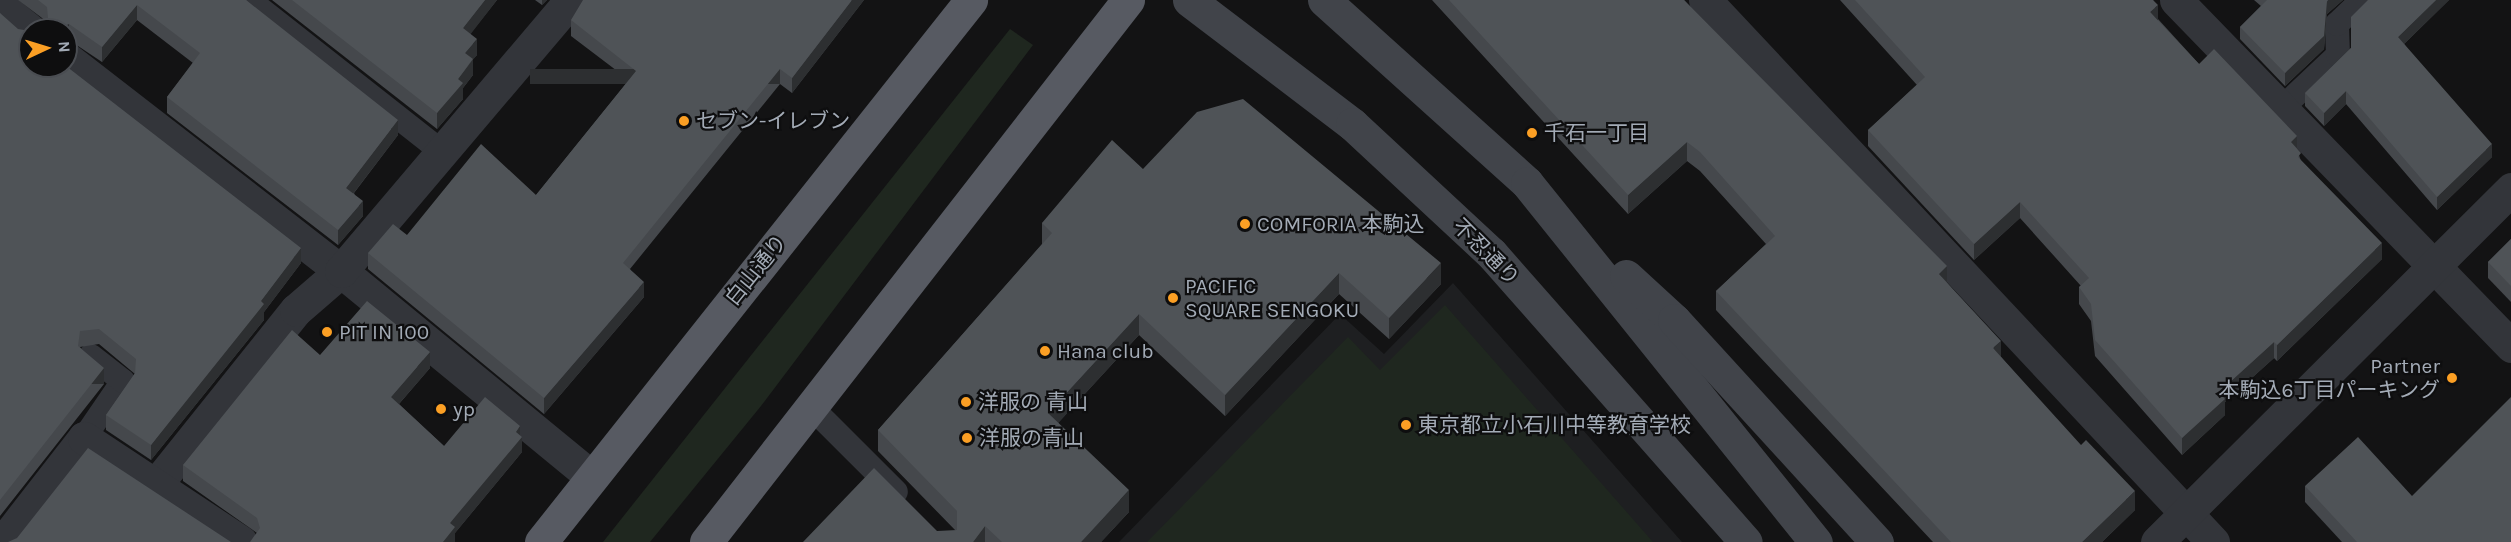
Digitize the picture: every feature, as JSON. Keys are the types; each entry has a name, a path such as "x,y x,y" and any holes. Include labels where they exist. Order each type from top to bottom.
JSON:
{"highway":[{"name":"白山通り","path":"541,542 591,476 971,0"},
{"path":"706,542 1128,0"}],"main road":[{"name":"不忍通り","path":"1189,0 1352,124 1491,253 1746,542"},
{"path":"1324,0 1527,183 1581,244 1816,542"},
{"path":"1581,244 1613,264 1674,320 1876,542"}],"street":[{"path":"154,487 296,310 341,271 571,0"},
{"path":"1705,0 2213,542"},
{"path":"2176,0 2284,106 2511,346"},
{"path":"0,6 18,20"},
{"path":"78,67 341,271 591,476"},
{"path":"2157,542 2511,189"},
{"path":"3,538 84,438 154,487 241,542"}],"lane":[{"path":"249,0 441,151"},
{"path":"2284,106 2338,55 2337,24 2362,0"},
{"path":"84,438 123,381 91,356"},
{"path":"811,407 915,510"}],"shaded area":[{"path":"1010,29 1033,45 761,406 650,542 603,542"},
{"name":"東京都立小石川中等教育学校","path":"1453,283 1682,542 1119,542 1340,314 1384,354"},
{"name":"東京都立小石川中等教育学校","path":"1445,305 1653,542 1147,542 1348,337 1380,370"}],"building":[{"path":"38,0 246,0 398,120 346,188 363,201 338,230 167,97 200,53 137,5 102,47 78,30 78,18 48,18 47,7"},
{"path":"292,0 485,0 463,28 477,39 465,53 473,59 458,79 463,83 437,113"},
{"path":"583,0 852,0 792,78 780,69 623,263 644,282 544,398 368,253 393,224 407,235 481,144 536,195 636,71 571,20"},
{"path":"1449,0 1684,0 1947,266 1939,274 2001,341 1993,348 2081,445 2086,440 2135,491 2082,542 1951,542 1716,291 1775,236 1700,152 1687,142 1628,195"},
{"path":"1855,0 2153,0 2158,5 2150,12 2199,64 2214,49 2297,136 2291,142 2301,153 2298,157 2382,243 2277,345 2274,342 2219,392 2225,399 2182,438 2095,340 2091,304 2079,287 2089,278 2020,202 1974,244 1868,130 1925,77"},
{"path":"2267,0 2328,0 2324,36 2285,73 2240,27"},
{"path":"2368,0 2436,0 2398,37 2492,144 2437,197 2346,91 2324,113 2305,93 2351,48 2351,17"},
{"path":"0,13 18,29 18,78 78,78 78,75 301,248 261,301 264,304 151,445 106,415 135,373 136,359 99,329 80,331 78,346 104,368 0,500"},
{"path":"1243,99 1441,263 1389,318 1339,273 1225,395 1139,314 1048,413 1129,490 1081,542 1002,542 985,526 973,542 803,542 874,468 937,531 957,530 957,511 878,430 1052,233 1042,223 1112,140 1143,169 1197,112"},
{"path":"2511,239 2511,286 2488,262"},
{"path":"367,301 430,352 391,397 444,446 485,397 520,426 516,432 522,437 450,523 455,527 443,542 250,542 260,528 257,518 183,465 292,330 320,355"},
{"path":"2511,397 2511,542 2357,542 2305,486 2358,437 2412,496"},
{"path":"88,448 231,542 8,542 17,538"}],"place":[{"name":"セブン-イレブン","path":"684,121"},
{"name":"千石一丁目","path":"1532,133"},
{"name":"COMFORIA 本駒込","path":"1245,224"},
{"name":"PACIFIC SQUARE SENGOKU","path":"1173,298"},
{"name":"PIT IN 100","path":"327,332"},
{"name":"Hana club","path":"1045,351"},
{"name":"Partner 本駒込6丁目パーキング","path":"2452,378"},
{"name":"洋服の 青山","path":"966,402"},
{"name":"yp","path":"441,409"},
{"name":"東京都立小石川中等教育学校","path":"1406,425"},
{"name":"洋服の青山","path":"967,438"}]}
